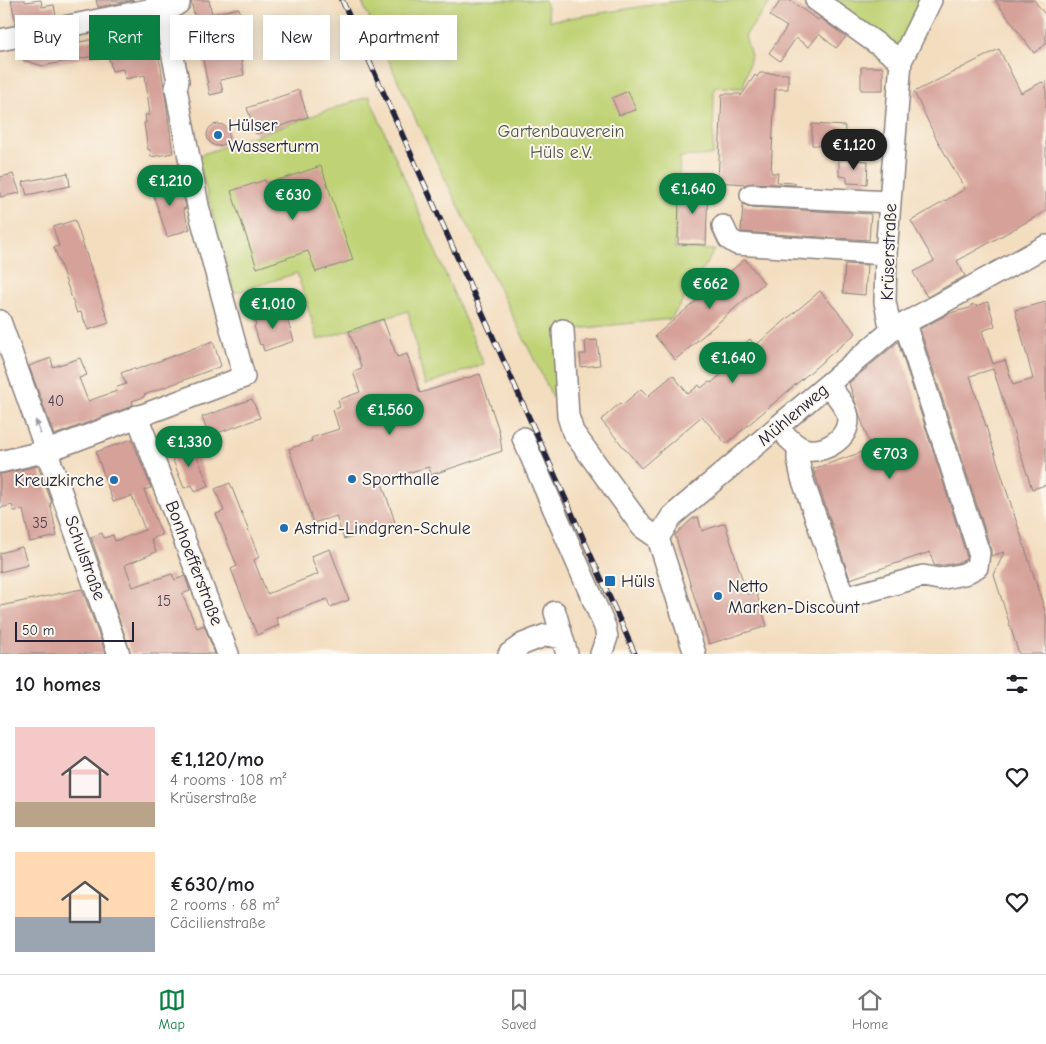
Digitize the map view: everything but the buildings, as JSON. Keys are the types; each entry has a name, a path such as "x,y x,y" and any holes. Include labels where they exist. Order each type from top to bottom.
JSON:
{"street":[{"path":"816,0 901,61"},
{"name":"Krüserstraße","path":"798,446 798,459 802,478 842,593 847,597 923,576 939,579 964,574 977,567 979,553 898,328 885,302 886,254 901,61 931,0"},
{"path":"0,40 179,2"},
{"path":"0,462 47,451 244,377 198,206 176,88 178,80 164,13 179,2"},
{"path":"751,195 890,202"},
{"path":"723,226 729,239 737,244 886,254"},
{"name":"Mühlenweg","path":"658,538 672,516 898,328 1046,246"},
{"name":"Schulstraße","path":"0,321 119,654"},
{"path":"563,330 568,416 573,432 642,528 658,538 695,654"},
{"path":"779,427 790,440 807,450 819,449 835,443 844,433 848,419 838,398 828,385"},
{"name":"Bonhoefferstraße","path":"137,416 228,654"},
{"path":"522,438 605,627 607,637 601,654"},
{"path":"555,612 565,646"},
{"path":"509,654 523,644 546,635 565,646"}],"green space":[{"name":"Gartenbauverein Hüls e.V.","path":"361,0 545,0 550,21 683,0 772,0 745,36 751,56 743,88 714,87 713,155 680,157 675,248 715,250 671,319 557,331 559,410 415,118 388,60 457,60 457,15 368,15"},
{"path":"831,0 920,0 895,54"},
{"path":"369,96 484,364 425,385 408,311 318,340 297,273 234,293 197,156"}],"railway":[{"path":"342,0 635,654"}],"place":[{"name":"Hülser Wasserturm","path":"218,135"},
{"name":"Sporthalle","path":"352,479"},
{"name":"Kreuzkirche","path":"114,480"},
{"name":"Astrid-Lindgren-Schule","path":"284,528"},
{"name":"Hüls","path":"610,581"},
{"name":"Netto Marken-Discount","path":"718,596"}]}
